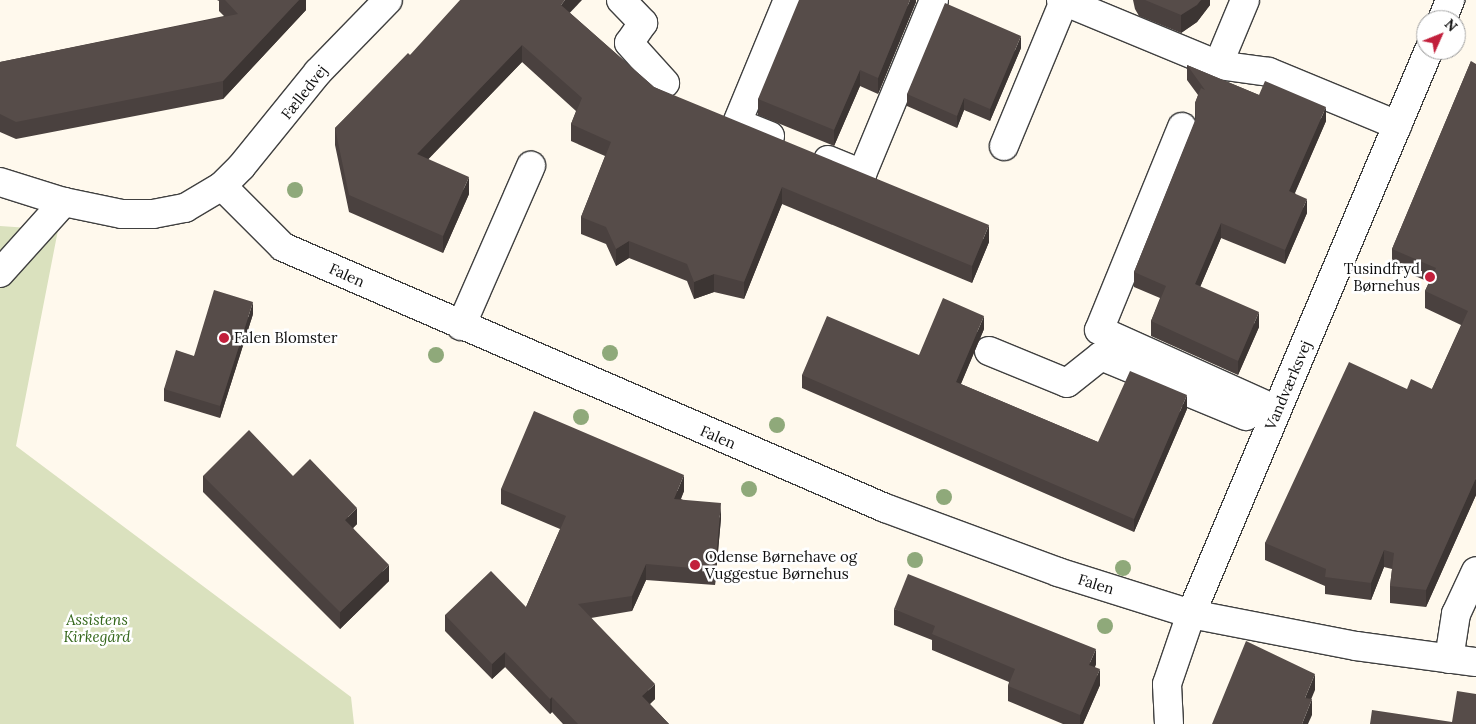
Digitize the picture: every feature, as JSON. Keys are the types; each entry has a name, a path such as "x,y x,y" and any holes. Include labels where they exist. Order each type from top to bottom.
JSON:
{"street":[{"name":"Fælledvej","path":"222,186 260,148 318,72 388,0"},
{"path":"621,0 644,23 629,42 665,83"},
{"path":"788,0 737,123 862,174 934,0"},
{"path":"1218,65 1245,0"},
{"path":"1004,146 1071,2 1218,65 1269,72 1397,125"},
{"name":"Vandværksvej","path":"1170,724 1167,684 1191,614 1425,60"},
{"path":"1182,127 1099,330 1274,418"},
{"path":"461,326 531,166"},
{"path":"0,182 64,202 122,214 153,214 184,208 222,186"},
{"name":"Falen","path":"222,186 283,247 461,326 885,508 1058,572 1191,614 1356,646 1476,662"},
{"path":"0,273 64,202"},
{"path":"989,350 1067,384 1101,356 1274,418"},
{"path":"1449,658 1456,614 1476,571"}],"green space":[{"name":"Assistens Kirkegård","path":"0,226 58,230 16,446 351,697 354,724 0,724"}],"building":[{"path":"225,0 299,0 223,81 16,122 0,114 0,62 238,14"},
{"path":"460,0 565,0 561,5 654,87 989,225 972,266 782,187 744,282 714,274 694,282 687,264 629,241 616,249 606,227 581,217 611,142 571,124 582,98 522,45 417,154 469,177 443,236 349,195 335,128 408,53 410,55"},
{"path":"799,0 910,0 878,78 860,70 834,130 758,99"},
{"path":"1145,0 1201,0 1197,5 1181,15"},
{"path":"945,3 1021,36 990,109 964,98 957,116 907,94"},
{"path":"1471,61 1476,64 1476,478 1426,590 1390,586 1394,553 1384,550 1371,583 1325,577 1326,569 1265,543 1349,362 1407,389 1411,379 1432,389 1468,311 1425,291 1436,268 1392,249"},
{"path":"1187,65 1259,95 1265,81 1326,107 1289,191 1307,199 1285,250 1221,223 1195,284 1259,312 1238,361 1151,321 1166,286 1134,272 1196,118 1195,103 1201,88 1205,90"},
{"name":"Falen Blomster","path":"214,290 253,302 220,406 164,389 176,350 194,356"},
{"path":"943,298 984,316 956,382 1098,442 1130,371 1187,395 1134,519 802,375 827,316 919,355"},
{"path":"534,411 684,475 674,499 721,503 715,570 646,564 632,596 578,604 655,684 642,696 669,724 578,724 552,697 550,699 505,652 492,664 445,615 491,571 526,607 566,516 501,489"},
{"path":"249,430 293,476 310,459 357,508 345,520 389,565 340,612 203,476"},
{"path":"908,574 1096,649 1089,665 1100,669 1080,715 1008,686 1015,669 932,634 935,626 894,609"},
{"path":"1246,641 1315,674 1305,698 1312,699 1302,724 1212,724"},
{"path":"1457,691 1476,694 1476,724 1370,724 1372,710 1452,722"}],"place":[{"name":"Tusindfryd Børnehus","path":"1430,277"},
{"name":"Falen Blomster","path":"224,338"},
{"name":"Odense Børnehave og Vuggestue Børnehus","path":"695,565"}]}
